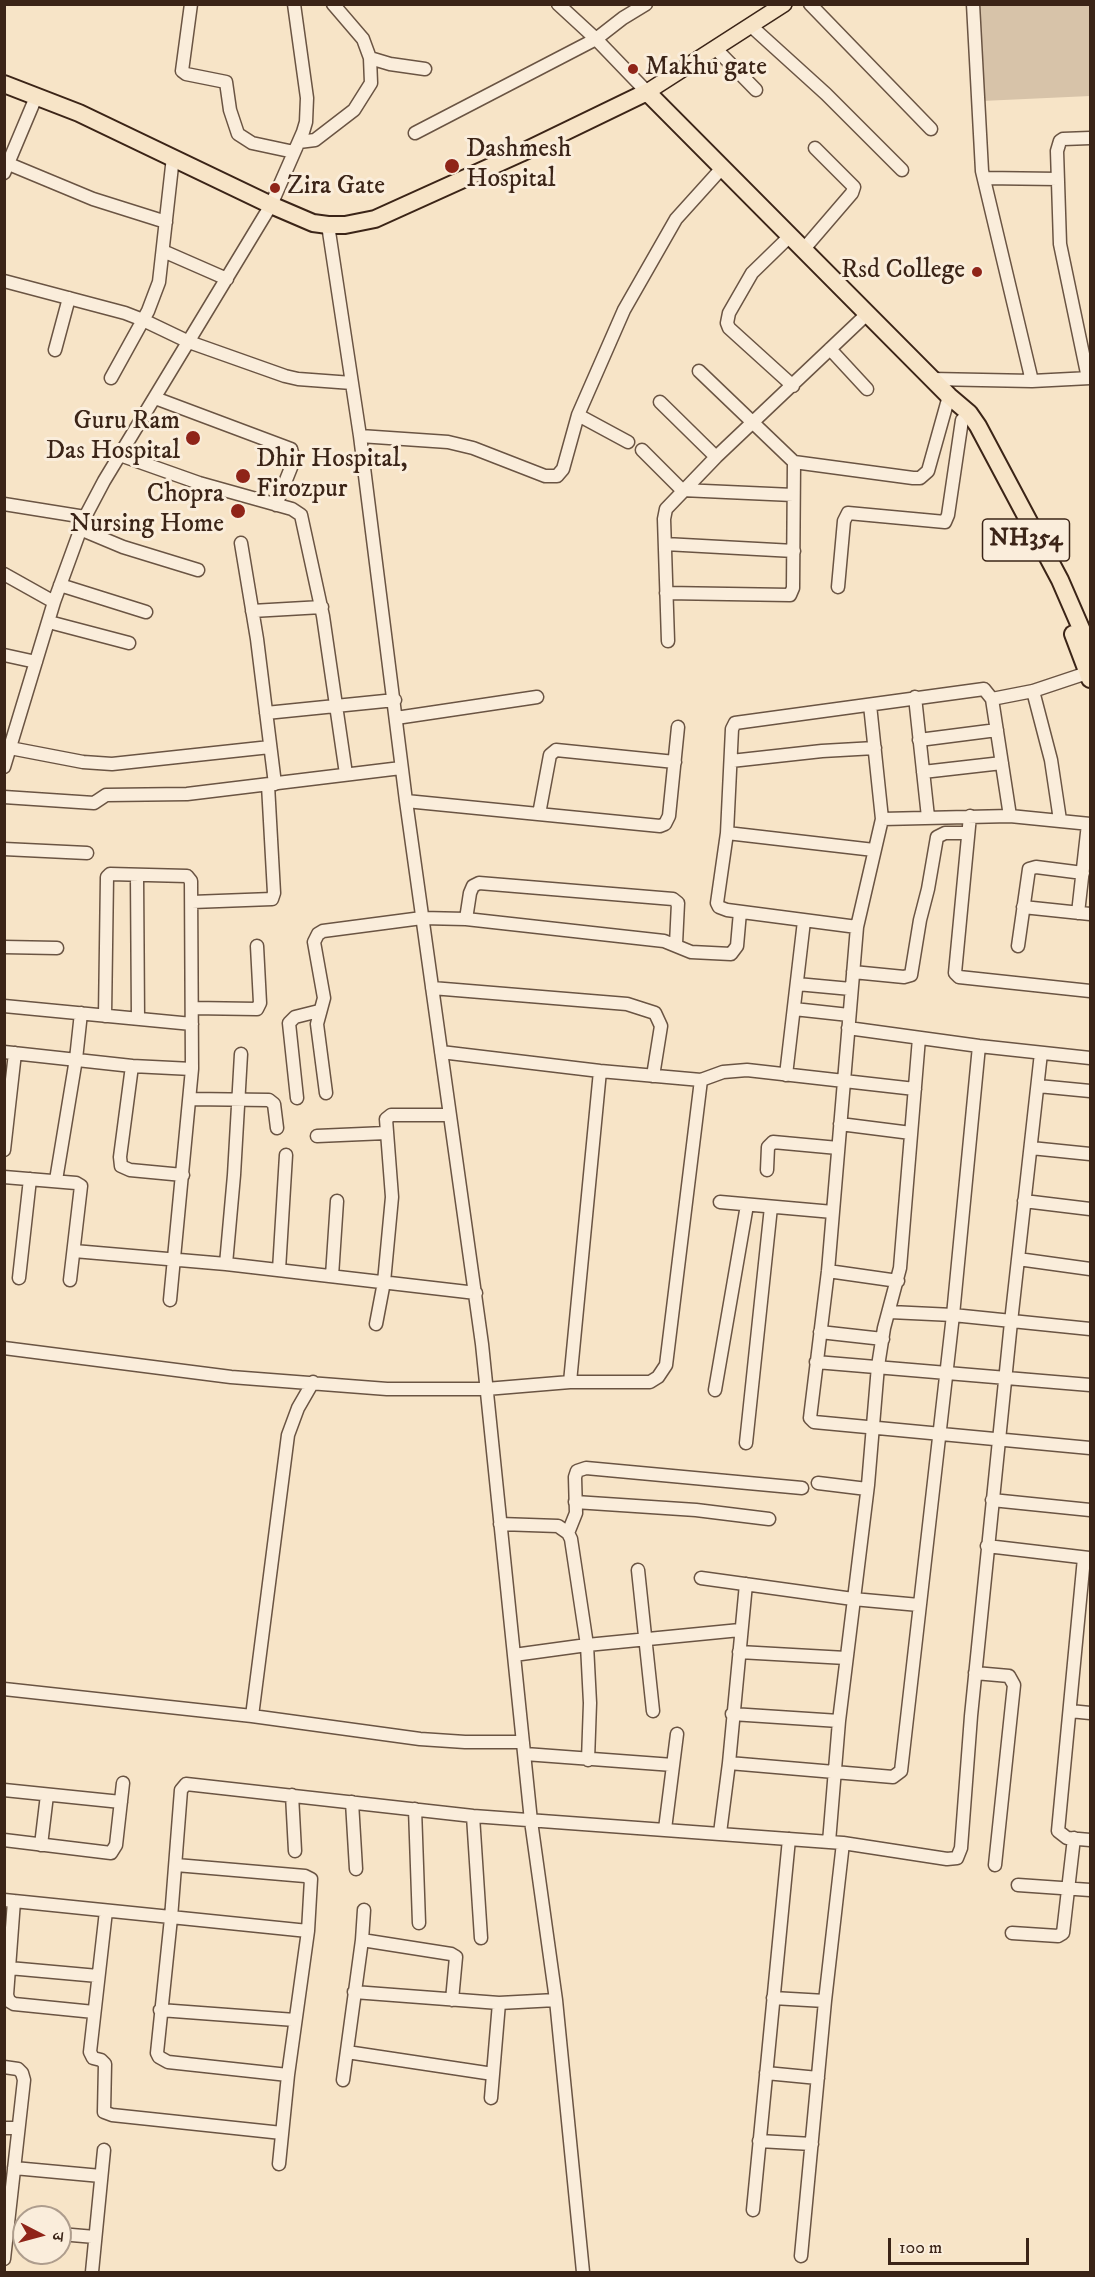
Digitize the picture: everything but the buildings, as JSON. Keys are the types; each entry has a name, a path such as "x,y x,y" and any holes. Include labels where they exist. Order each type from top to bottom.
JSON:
{"highway":[{"path":"4,84 80,113 271,205 313,223 328,225 345,225 375,219 521,153 647,92"},
{"name":"NH354","path":"647,92 932,379 956,406 1050,585 1090,675"},
{"name":"NH354","path":"956,406 969,413 978,426 1060,580 1089,642"}],"main road":[{"path":"647,92 784,4"}],"street":[{"path":"191,4 182,71 186,74 226,82 230,110 238,134 252,143 297,147 315,140 354,110 371,83 370,58 363,39 333,4"},
{"path":"4,767 54,602 83,523 120,456 271,205 297,147 306,122 307,98 294,4"},
{"path":"558,4 596,39 647,92"},
{"path":"415,133 596,39 646,4"},
{"path":"810,4 931,129"},
{"path":"973,4 984,178 1032,381"},
{"path":"751,26 826,94 902,170"},
{"path":"716,49 756,90"},
{"path":"370,58 390,64 425,69"},
{"path":"36,97 6,166 103,203 165,222"},
{"path":"932,379 1032,381 1089,378 1060,244 1057,151 1063,139 1090,138"},
{"path":"803,250 852,193 854,187 815,148"},
{"path":"111,378 143,320 159,282 173,157"},
{"path":"360,436 448,442 473,448 551,478 557,476 563,469 578,415 624,310 683,209 722,168"},
{"path":"984,178 1058,179"},
{"path":"328,225 360,436 395,700 401,768 476,1293 531,1821 556,2000 583,2272"},
{"path":"790,236 752,273 729,313 727,323 793,386"},
{"path":"163,251 227,279"},
{"path":"4,281 143,320 189,342 285,376 352,383"},
{"path":"55,350 69,298"},
{"path":"668,640 664,519 666,509 716,457 867,314"},
{"path":"830,350 867,389"},
{"path":"699,371 794,462 920,478 928,471 956,406"},
{"path":"155,398 291,449 294,460 276,505"},
{"path":"660,402 716,457"},
{"path":"838,587 844,521 848,513 945,522 948,515 956,406"},
{"path":"578,415 628,442"},
{"path":"642,450 682,490 793,495"},
{"path":"120,456 199,483 297,511 303,519 322,607 346,774"},
{"path":"666,593 787,596 792,592 794,588 794,462"},
{"path":"4,504 83,523 137,552 198,570"},
{"path":"192,902 272,899 274,893 270,747 241,543"},
{"path":"665,544 794,551"},
{"path":"4,574 54,602"},
{"path":"60,585 146,612"},
{"path":"252,611 322,607"},
{"path":"49,622 129,643"},
{"path":"4,654 36,662"},
{"path":"992,699 1033,691 1090,675"},
{"path":"857,927 723,910 717,903 727,833 732,729 735,723 984,689 992,699 1010,816"},
{"path":"1033,691 1051,760 1059,820"},
{"path":"396,718 537,697"},
{"path":"915,697 928,817"},
{"path":"266,713 395,700"},
{"path":"870,705 882,819 857,927 828,1271 810,1414 812,1421 1090,1448"},
{"path":"406,801 665,825 669,816 678,727"},
{"path":"919,740 997,730"},
{"path":"10,748 83,762 112,764 270,747"},
{"path":"731,761 875,748"},
{"path":"539,814 550,755 556,750 675,762"},
{"path":"923,772 1002,763"},
{"path":"4,797 94,803 106,795 187,794 401,768"},
{"path":"970,816 954,968 957,976 1090,991"},
{"path":"882,819 1010,816 1089,824 1083,873 1084,913 1023,907"},
{"path":"727,833 874,850"},
{"path":"853,972 904,977 910,975 937,837 945,833 968,833"},
{"path":"4,849 87,853"},
{"path":"1018,946 1028,872 1032,867 1083,873"},
{"path":"105,1016 105,882 110,874 187,876 192,881 192,1069 170,1300"},
{"path":"137,876 138,1019"},
{"path":"466,919 470,893 479,883 673,899 678,903 676,944"},
{"path":"326,1093 317,1028 319,1011 324,998 314,942 318,934 323,931 422,918 466,919 664,941 691,952 731,954 736,946 740,912"},
{"path":"786,1075 804,921"},
{"path":"192,1008 257,1009 260,1003 256,946"},
{"path":"4,947 57,948"},
{"path":"797,984 851,989"},
{"path":"432,988 627,1004 655,1013 661,1026 653,1076"},
{"path":"4,1006 192,1024"},
{"path":"794,1009 849,1015"},
{"path":"297,1098 289,1023 295,1017 319,1011"},
{"path":"56,1180 76,1059 81,1013"},
{"path":"848,1028 1090,1058"},
{"path":"829,1842 839,1721 874,1427 878,1366 898,1281 919,1038"},
{"path":"729,1763 835,1774 893,1777 901,1771 953,1315 979,1046"},
{"path":"441,1052 600,1071 700,1080 737,1070 915,1089"},
{"path":"4,1150 10,1053 132,1066 192,1069"},
{"path":"288,2075 163,2060 159,2057 156,2047 171,1918 181,1790 186,1784 473,1816 843,1843 947,1859 957,1858 961,1848 987,1546 1041,1053"},
{"path":"226,1264 241,1054"},
{"path":"132,1066 120,1157 121,1166 130,1170 183,1175"},
{"path":"570,1382 600,1071"},
{"path":"4,1348 231,1377 407,1390 486,1389 570,1382 650,1382 658,1377 666,1365 700,1080"},
{"path":"1038,1086 1090,1091"},
{"path":"190,1099 272,1101 277,1128"},
{"path":"376,1324 384,1282 392,1197 386,1119 391,1114 450,1115"},
{"path":"840,1124 911,1132"},
{"path":"318,1136 386,1133"},
{"path":"767,1170 768,1147 773,1142 838,1148"},
{"path":"1030,1148 1090,1154"},
{"path":"279,1270 286,1155"},
{"path":"4,1177 76,1183 82,1190 70,1280"},
{"path":"19,1278 30,1179"},
{"path":"332,1276 337,1201"},
{"path":"1024,1201 1090,1209"},
{"path":"720,1202 832,1212"},
{"path":"715,1390 747,1204"},
{"path":"746,1443 771,1207"},
{"path":"74,1251 226,1264 476,1293"},
{"path":"1018,1259 1090,1269"},
{"path":"828,1271 898,1281"},
{"path":"890,1312 953,1315 1090,1329"},
{"path":"820,1332 883,1339"},
{"path":"816,1362 1090,1385"},
{"path":"252,1716 288,1435 298,1407 313,1382"},
{"path":"568,1533 575,1518 575,1477 577,1472 586,1468 802,1488"},
{"path":"818,1483 867,1489"},
{"path":"992,1500 1090,1510"},
{"path":"575,1502 696,1510 769,1519"},
{"path":"500,1524 558,1526 572,1539 587,1645 590,1703 588,1760"},
{"path":"987,1546 1087,1558 1058,1831 1067,1838 1090,1840"},
{"path":"638,1570 654,1711"},
{"path":"701,1578 853,1599 919,1605"},
{"path":"720,1833 746,1584"},
{"path":"514,1655 587,1645 740,1630"},
{"path":"739,1652 846,1658"},
{"path":"975,1673 1009,1676 1014,1685 995,1865"},
{"path":"4,1689 252,1716 420,1739 524,1748 588,1760 673,1765"},
{"path":"1070,1711 1090,1713"},
{"path":"732,1714 839,1721"},
{"path":"665,1829 677,1734"},
{"path":"4,1840 111,1853 116,1845 123,1783"},
{"path":"4,1790 121,1802"},
{"path":"41,1845 47,1795"},
{"path":"292,1795 295,1851"},
{"path":"352,1802 356,1869"},
{"path":"415,1809 419,1923"},
{"path":"473,1816 481,1938"},
{"path":"1012,1933 1061,1935 1064,1930 1074,1838"},
{"path":"753,2210 789,1839"},
{"path":"801,2256 825,2001 843,1843"},
{"path":"176,1865 308,1877 312,1884 279,2164"},
{"path":"1018,1884 1090,1890"},
{"path":"94,2012 14,2004 7,1995 9,1900 308,1931"},
{"path":"343,2080 364,1910"},
{"path":"106,1911 90,2052 93,2058 105,2064 104,2108 107,2114 282,2133"},
{"path":"362,1940 454,1956 457,1960 452,2000"},
{"path":"9,1968 98,1976"},
{"path":"354,1992 499,2003 556,2000"},
{"path":"773,1998 825,2001"},
{"path":"491,2098 499,2003"},
{"path":"160,2010 295,2020"},
{"path":"347,2052 493,2074"},
{"path":"4,2067 18,2069 24,2080 14,2168 8,2190 4,2259"},
{"path":"766,2073 818,2078"},
{"path":"4,2128 18,2128"},
{"path":"759,2141 812,2144"},
{"path":"92,2272 104,2150"},
{"path":"14,2168 101,2176"},
{"path":"7,2230 12,2231"},
{"path":"72,2235 95,2237"}],"shaded area":[{"path":"977,5 1090,5 1090,96 982,101"}],"place":[{"name":"Makhu gate","path":"633,69"},
{"name":"Dashmesh Hospital","path":"452,166"},
{"name":"Zira Gate","path":"275,188"},
{"name":"Rsd College","path":"977,272"},
{"name":"Guru Ram Das Hospital","path":"193,438"},
{"name":"Dhir Hospital, Firozpur","path":"243,476"},
{"name":"Chopra Nursing Home","path":"238,511"}]}
